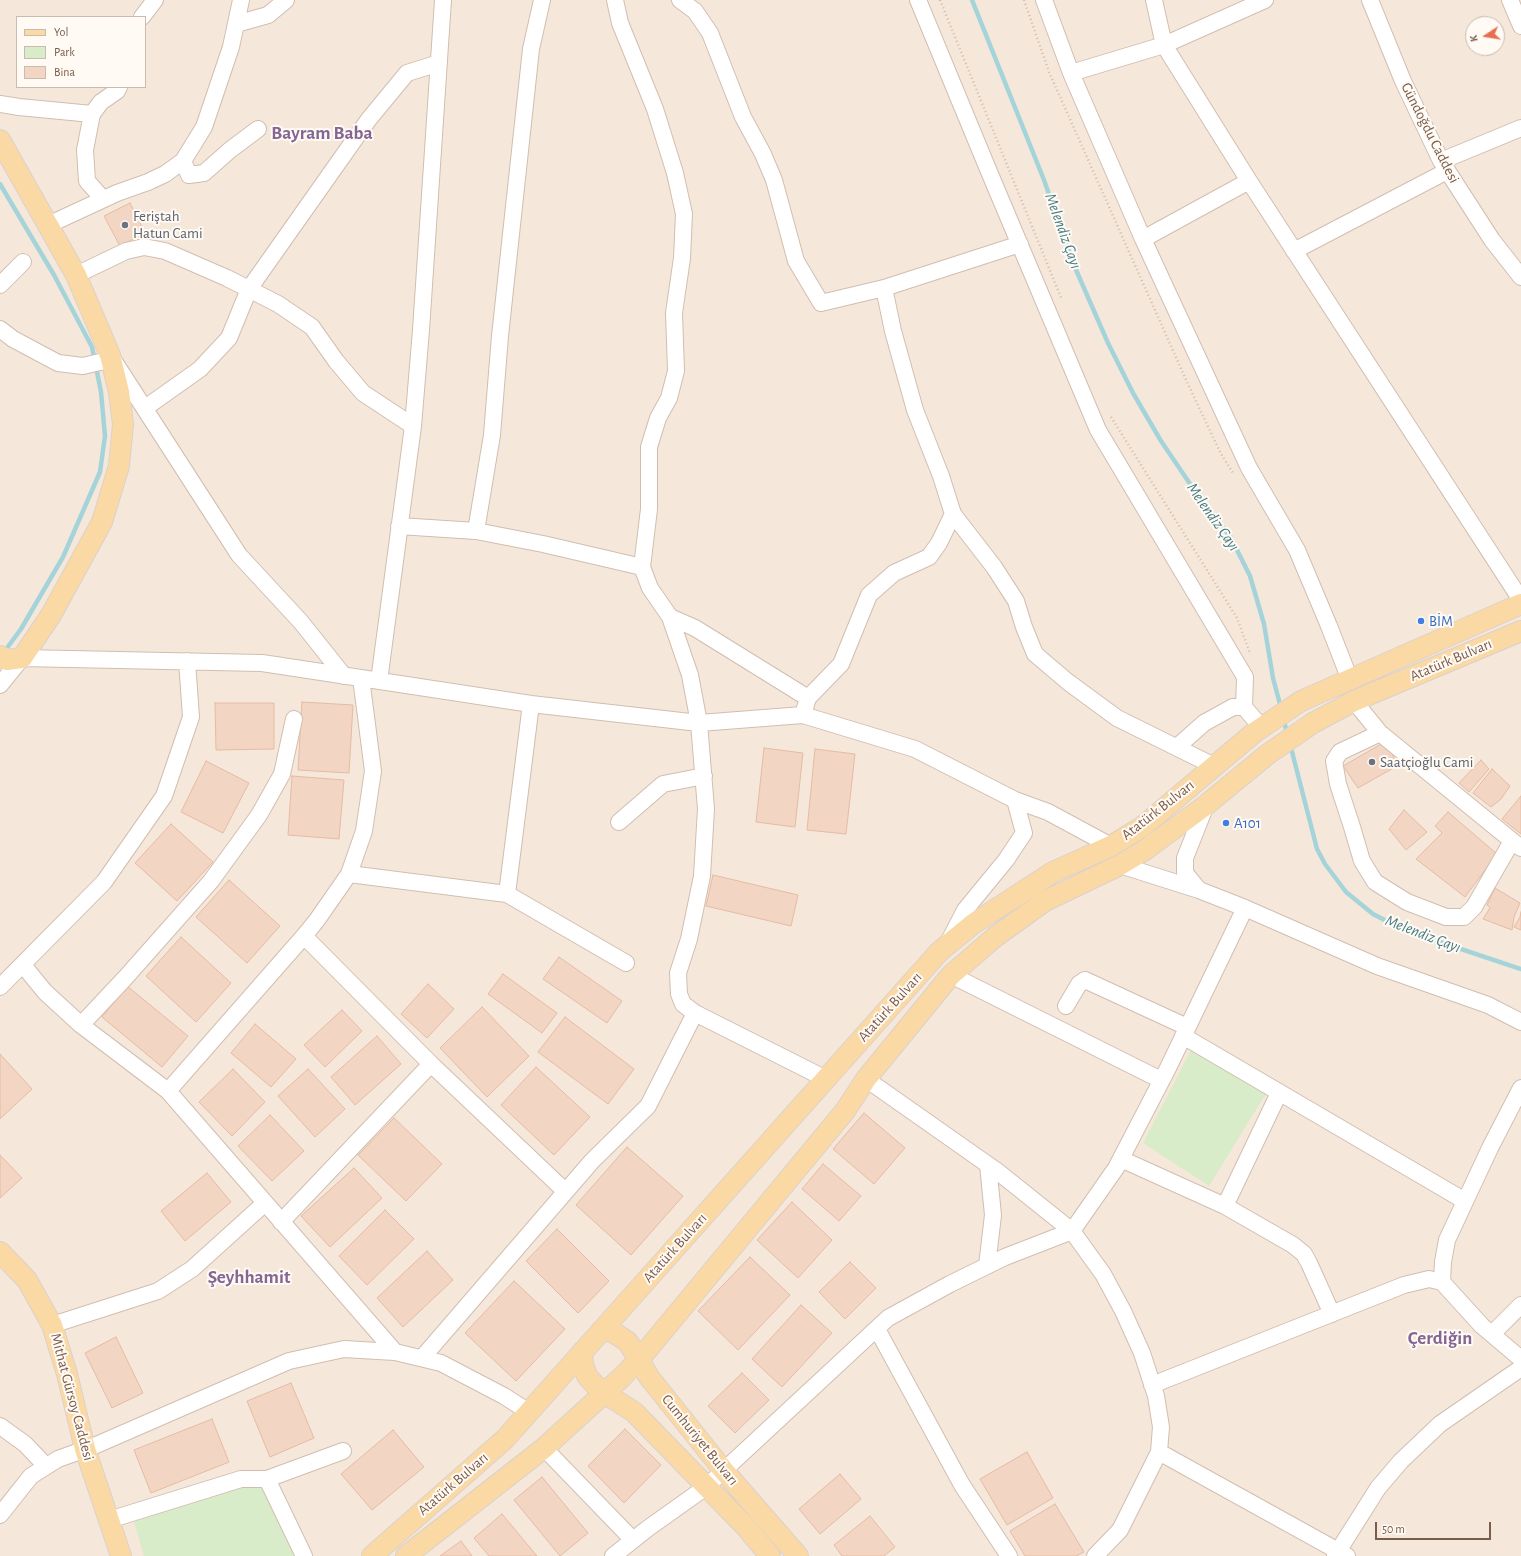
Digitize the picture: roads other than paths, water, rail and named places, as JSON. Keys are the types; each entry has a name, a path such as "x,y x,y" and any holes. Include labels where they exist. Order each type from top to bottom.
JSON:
{"main road":[{"path":"0,140 76,274 119,392 123,424 120,466 102,522 51,615 10,658"},
{"name":"Atatürk Bulvarı","path":"372,1556 505,1439 939,952 946,946 973,924 1052,872 1111,846 1142,827 1259,730 1301,701 1521,604"},
{"name":"Atatürk Bulvarı","path":"410,1555 544,1448 604,1393 638,1359 845,1111 866,1079 951,975 995,937 1045,901 1120,865 1144,850 1206,804 1268,754 1313,723 1354,700 1521,631"},
{"name":"Mithat Gürsoy Caddesi","path":"0,1252 28,1280 52,1325 67,1374 85,1450 121,1556"},
{"name":"Cumhuriyet Bulvarı","path":"600,1332 609,1331 622,1337 634,1352 648,1377 724,1471 798,1556"},
{"name":"Cumhuriyet Bulvarı","path":"582,1352 583,1364 587,1376 604,1393 634,1412 745,1526 770,1556"}],"street":[{"path":"143,16 155,0"},
{"path":"48,225 103,199 159,177 183,161 204,127 231,47 241,0"},
{"path":"236,24 268,15 286,0"},
{"path":"379,681 412,426 421,330 443,0"},
{"path":"476,531 492,435 504,296 531,49 542,0"},
{"path":"615,0 620,23 655,109 675,173 684,214 682,258 674,313 676,371 669,398 658,418 649,447 649,509 642,567 650,588 670,617 690,675 699,723 704,776 706,809 702,876 689,939 678,973 679,994 683,1004 695,1013 826,1079"},
{"path":"680,0 694,11 710,33 743,117 774,180 796,261 821,303 884,288 1020,244"},
{"path":"918,0 1098,430 1245,677 1244,707 1259,730"},
{"path":"1044,0 1071,73 1143,239 1249,468 1297,550 1350,680"},
{"path":"1154,0 1164,45 1294,251 1521,600"},
{"path":"1071,73 1164,45 1265,0"},
{"name":"Gündoğdu Caddesi","path":"1370,0 1403,81 1444,166 1492,240 1521,277"},
{"path":"1510,0 1521,26"},
{"path":"145,408 200,369 229,338 249,290 369,119 407,73 439,63"},
{"path":"103,199 87,181 85,150 92,114 101,102 119,88"},
{"path":"0,104 92,114"},
{"path":"1294,251 1444,166 1521,128"},
{"path":"183,161 189,175 204,173 230,150 258,129"},
{"path":"1143,239 1249,181"},
{"path":"76,274 126,251 144,247 165,251 227,278 278,304 312,327 336,361 363,393 412,426"},
{"path":"0,285 23,262"},
{"path":"884,288 893,331 915,410 954,514 994,567 1016,601 1024,627 1035,654 1068,682 1117,718 1214,766"},
{"path":"0,329 13,339 58,363 83,366 107,358 145,408 239,555 301,622 344,676"},
{"path":"803,715 808,698 841,664 869,595 894,573 929,557 939,543 954,514"},
{"path":"398,526 476,531 543,544 642,567"},
{"path":"670,617 695,628 808,698"},
{"path":"0,685 10,658 262,663 532,704 699,723 803,715 915,750 1016,800 1048,812 1111,846"},
{"path":"0,987 104,882 164,796 192,717 187,662"},
{"path":"168,1091 304,936 350,874 364,832 373,771 361,678"},
{"path":"1354,700 1380,733 1516,845 1474,907 1464,917 1446,917 1407,902 1375,882 1362,861 1338,784 1334,761 1340,752 1380,733"},
{"path":"507,894 532,704"},
{"path":"1177,747 1204,723 1233,707 1244,707"},
{"path":"81,1025 126,977 211,881 259,814 282,774 294,719"},
{"path":"619,822 663,784 704,776"},
{"path":"946,946 965,910 1006,860 1024,833 1016,800"},
{"path":"1199,890 1185,873 1185,858 1206,804"},
{"path":"1120,865 1199,890 1245,908 1377,966 1488,1004 1521,1022"},
{"path":"350,874 507,894 626,963"},
{"path":"613,1556 706,1487 888,1318 950,1284 987,1266 1072,1231 1121,1159 1245,908"},
{"path":"304,936 431,1064 566,1191"},
{"path":"22,965 45,992 81,1025 168,1091 395,1352"},
{"path":"951,975 1161,1080"},
{"path":"1066,1006 1079,984 1085,980 1185,1032 1279,1093 1465,1202"},
{"path":"422,1358 592,1161 648,1106 695,1013"},
{"path":"281,1222 431,1064"},
{"path":"866,1079 988,1165 1072,1231 1102,1274 1123,1311 1142,1353 1156,1396 1161,1427 1159,1452 1120,1530 1095,1556"},
{"path":"1442,1282 1442,1262 1447,1240 1490,1148 1521,1088"},
{"path":"1225,1206 1279,1093"},
{"path":"1121,1159 1225,1206 1293,1245 1304,1254 1332,1314"},
{"path":"987,1266 993,1215 988,1165"},
{"path":"52,1325 158,1291 192,1269 265,1203"},
{"path":"1152,1385 1404,1285 1429,1279 1442,1282 1482,1326 1521,1359"},
{"path":"1492,1334 1521,1304"},
{"path":"877,1329 962,1485 1009,1556"},
{"path":"0,1515 31,1476 58,1459 85,1450 289,1361 344,1349 395,1352 441,1363 504,1396 529,1412"},
{"path":"1159,1452 1340,1554 1378,1488 1401,1460 1440,1424 1521,1368"},
{"path":"0,1426 25,1444 46,1466"},
{"path":"544,1448 633,1540"},
{"path":"109,1520 242,1479 266,1479 343,1451"},
{"path":"266,1479 304,1556"},
{"path":"0,1496 18,1492"}],"waterway":[{"name":"Melendiz Çayı","path":"972,0 1044,180 1073,263 1108,343 1133,393 1161,441 1205,506 1230,536 1250,576 1264,624 1273,678 1281,708"},
{"path":"0,184 54,275 92,347 101,392 105,436 100,472 63,557 21,629 4,652"},
{"name":"Melendiz Çayı","path":"1283,719 1288,735"},
{"name":"Melendiz Çayı","path":"1290,744 1317,849 1325,864 1346,892 1373,914 1404,930 1521,969"}],"place":[{"name":"Feriştah Hatun Cami","path":"125,225"},
{"name":"BİM","path":"1421,621"},
{"name":"Saatçioğlu Cami","path":"1372,762"},
{"name":"A101","path":"1226,823"}],"district":[{"name":"Bayram Baba","path":"322,133"},
{"name":"Şeyhhamit","path":"249,1277"},
{"name":"Çerdiğin","path":"1440,1338"}]}
